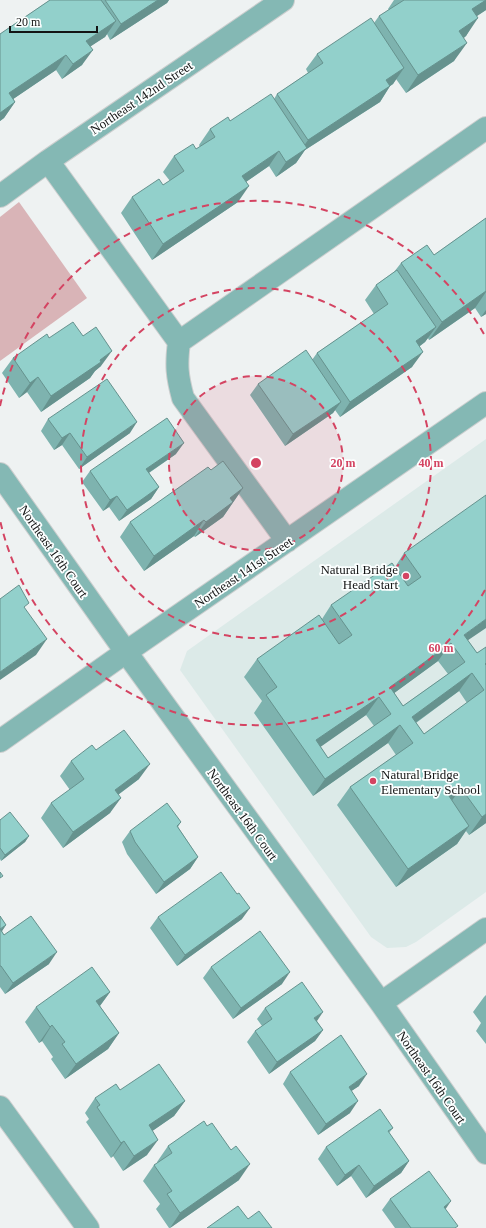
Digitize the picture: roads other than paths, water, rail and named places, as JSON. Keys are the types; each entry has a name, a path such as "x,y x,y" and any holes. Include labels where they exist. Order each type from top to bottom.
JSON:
{"street":[{"name":"Northeast 142nd Street","path":"0,196 48,161 283,0"},
{"path":"179,342 486,128"},
{"path":"48,161 179,342 176,362 178,380 183,398 286,542"},
{"name":"Northeast 141st Street","path":"0,741 486,403"},
{"name":"Northeast 16th Court","path":"0,474 126,652 381,1003 486,1153"},
{"path":"381,1003 486,929"},
{"path":"0,1107 79,1225"}],"place":[{"name":"Natural Bridge Head Start","path":"406,576"},
{"name":"Natural Bridge Elementary School","path":"373,781"}]}
